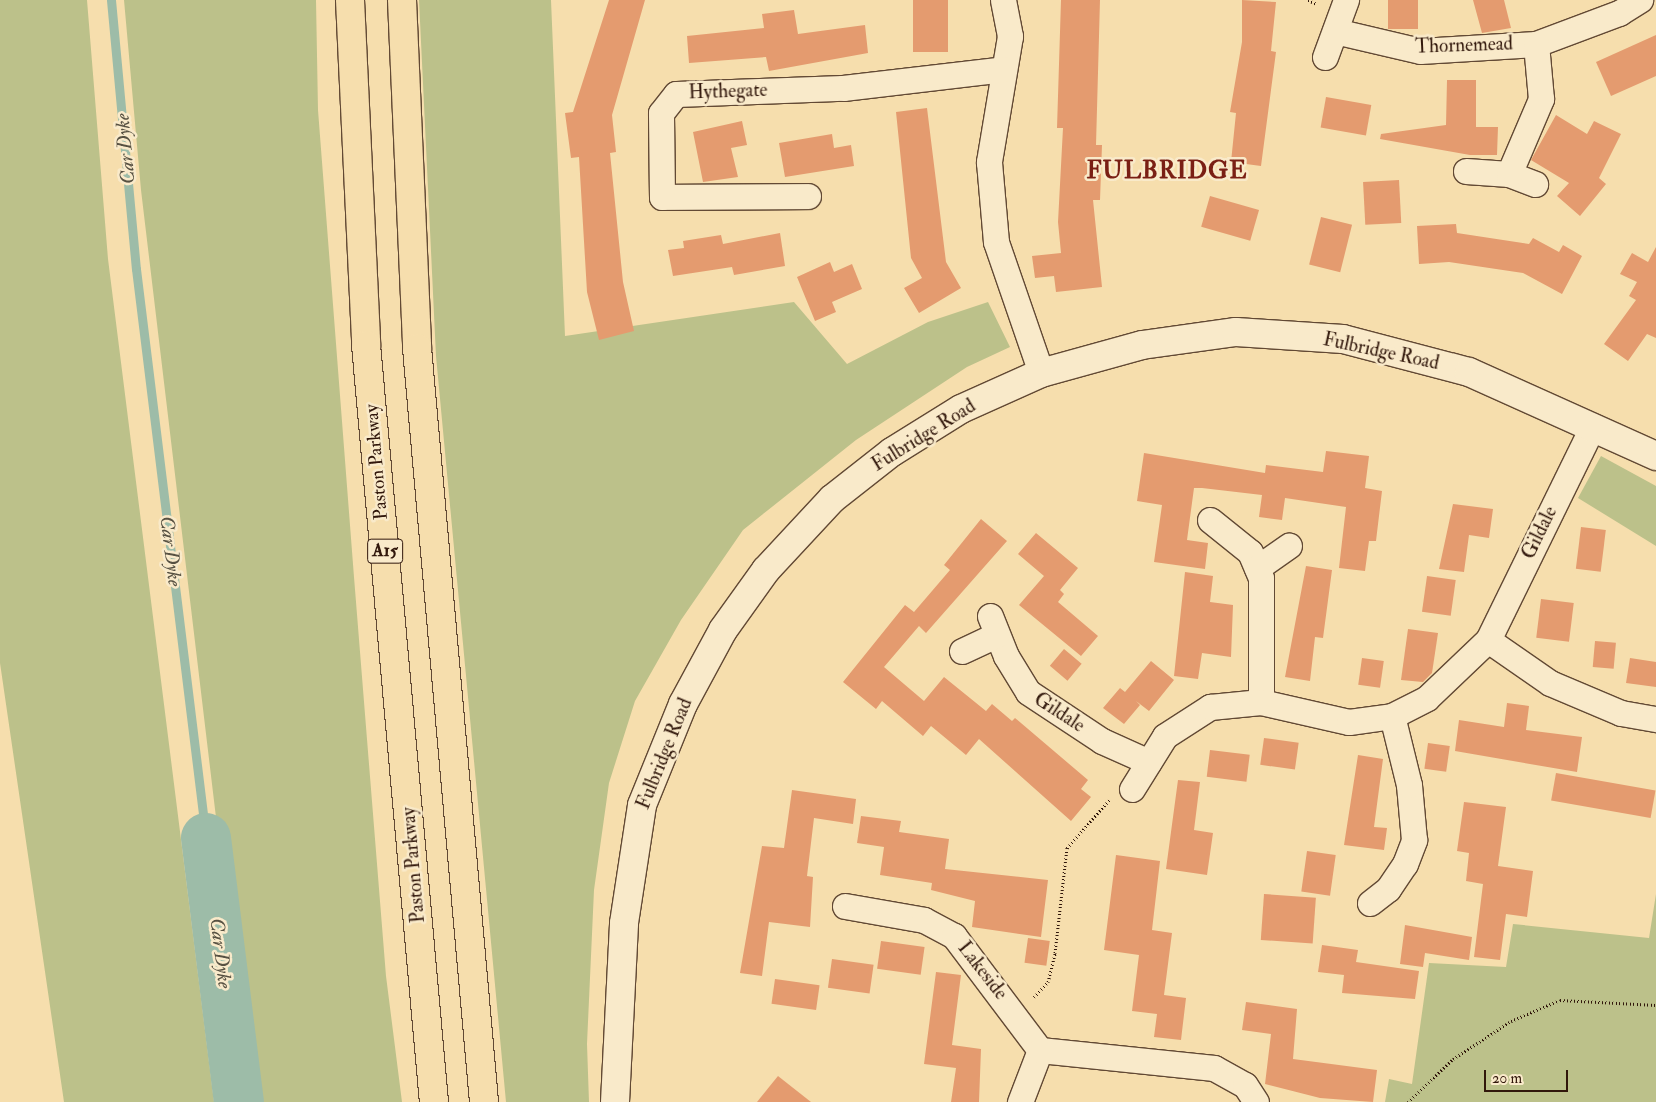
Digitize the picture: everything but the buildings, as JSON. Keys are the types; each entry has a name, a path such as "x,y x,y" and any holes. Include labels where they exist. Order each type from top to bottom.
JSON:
{"highway":[{"name":"Paston Parkway","path":"350,0 366,345 434,1102"},
{"path":"402,0 417,348 484,1102"}],"street":[{"path":"1003,0 1010,36 989,162 996,242 1041,373"},
{"path":"1325,57 1346,0"},
{"name":"Thornemead","path":"1335,30 1420,51 1536,44 1619,13 1640,0"},
{"name":"Thornemead","path":"1509,174 1541,99 1536,44"},
{"name":"Hythegate","path":"808,196 662,197 661,113 676,94 843,88 1004,69"},
{"path":"1466,171 1509,174 1535,184"},
{"name":"Fulbridge Road","path":"615,1102 624,923 642,805 682,704 723,630 766,570 832,499 892,452 961,409 1041,373 1142,345 1236,332 1343,339 1469,372 1593,426 1656,456"},
{"name":"Gildale","path":"1132,789 1165,736 1210,707 1261,702 1349,722 1392,716 1427,698 1488,640 1593,426"},
{"path":"1210,520 1250,552 1257,568 1264,609 1261,702"},
{"path":"1257,568 1289,546"},
{"name":"Gildale","path":"962,651 993,626 1028,692 1102,741 1149,762"},
{"path":"1488,640 1550,683 1621,713 1656,719"},
{"path":"1370,903 1388,889 1414,840 1409,785 1392,716"},
{"name":"Lakeside","path":"845,906 924,920 954,936 1040,1050"},
{"path":"1020,1102 1040,1050 1214,1068 1245,1085 1256,1102"}],"path":[{"path":"1016,1016 1048,982 1067,848 1107,800 1132,789"},
{"path":"1408,1102 1453,1059 1511,1021 1560,1000 1656,1005"}],"green space":[{"path":"0,0 87,0 108,259 214,1102 64,1102 0,663"},
{"path":"124,0 316,0 318,110 354,577 386,976 402,1102 250,1102 141,190"},
{"path":"419,0 551,0 565,336 794,302 847,364 928,322 988,302 1010,347 967,367 856,440 743,530 681,620 635,701 609,783 594,890 587,1044 589,1102 506,1102 436,356"},
{"path":"1601,456 1656,486 1656,546 1578,498"},
{"path":"1656,894 1656,1102 1385,1102 1389,1079 1412,1084 1429,963 1506,967 1513,924 1649,938"}],"waterway":[{"name":"Car Dyke","path":"111,0 136,269 206,838"},
{"name":"Car Dyke","path":"206,838 239,1102"}],"district":[{"name":"FULBRIDGE","path":"1167,171"}]}
